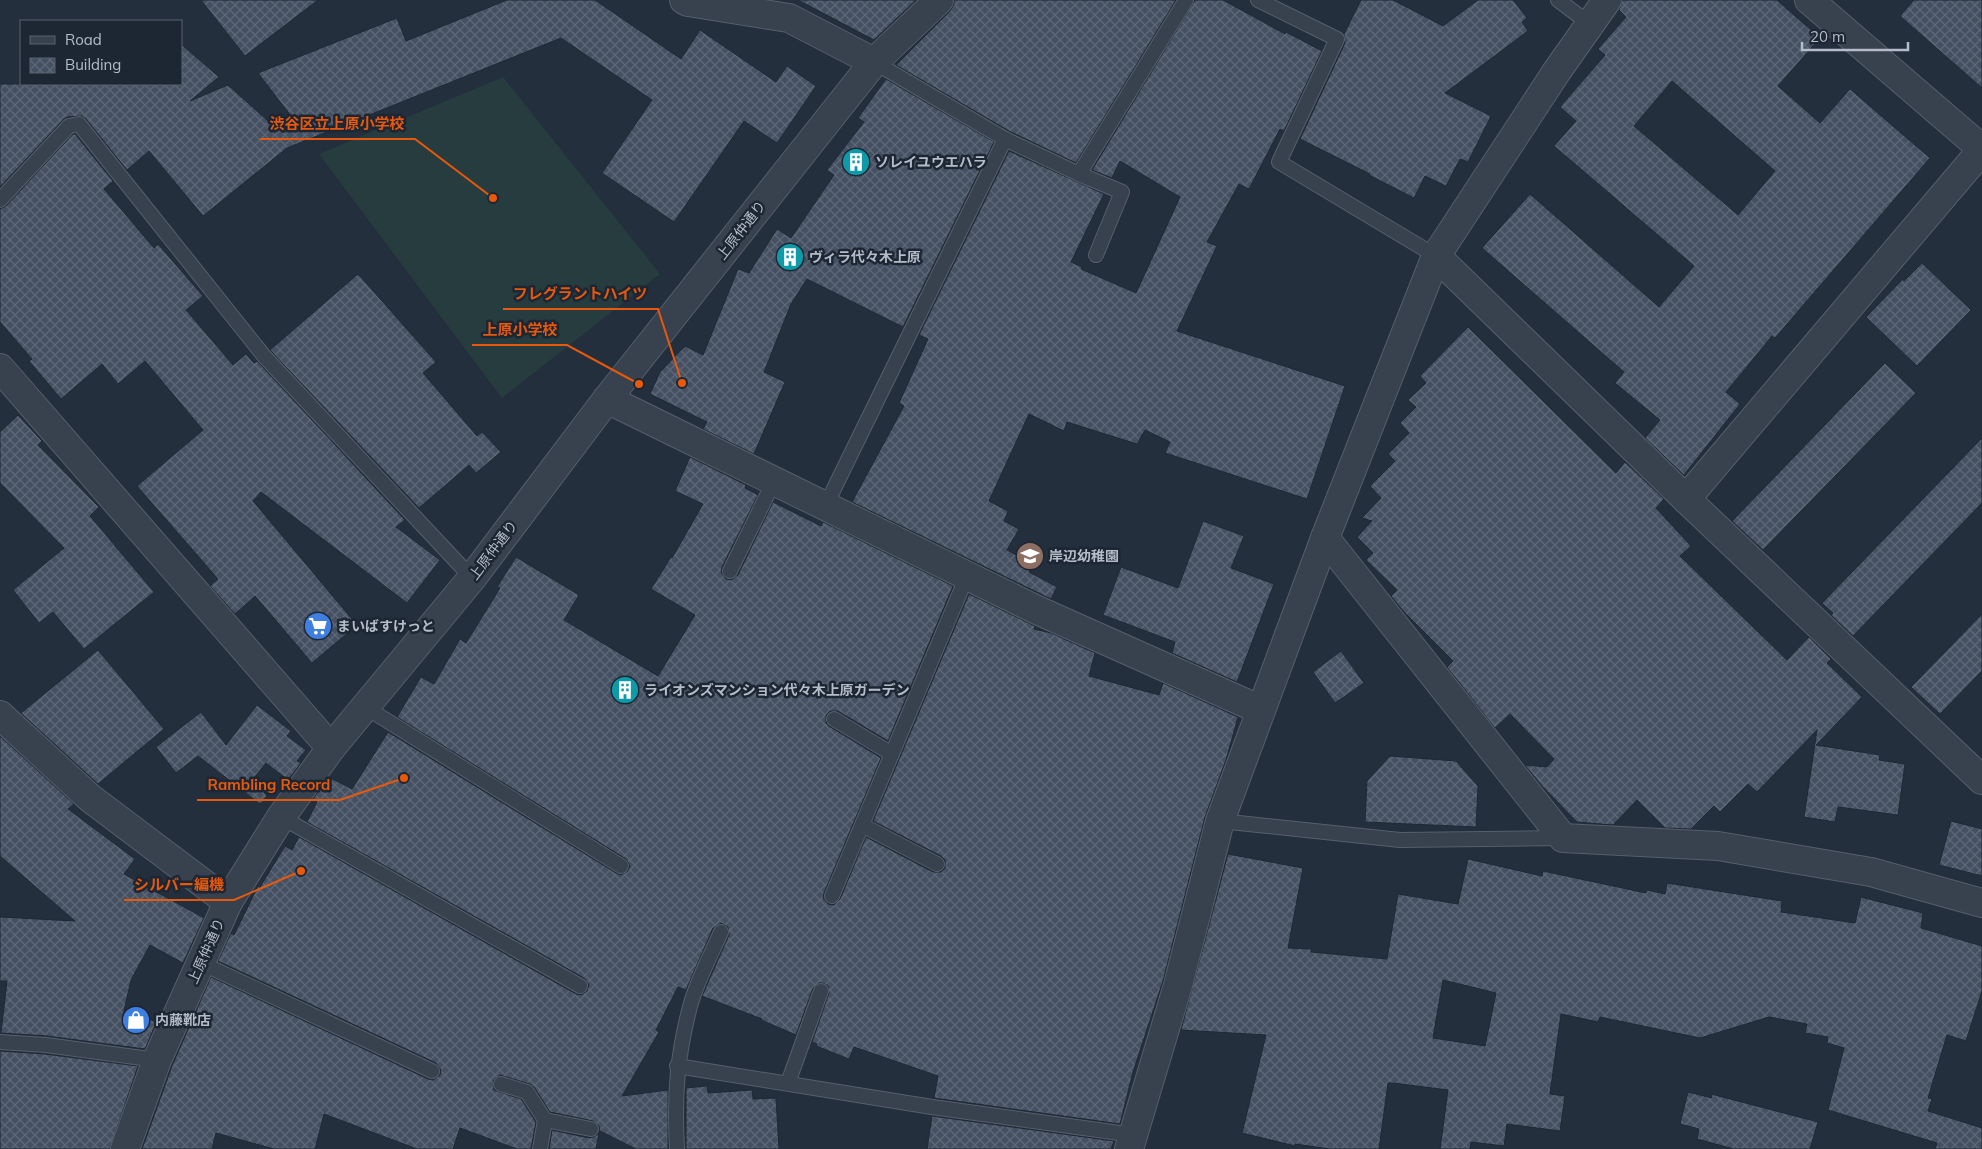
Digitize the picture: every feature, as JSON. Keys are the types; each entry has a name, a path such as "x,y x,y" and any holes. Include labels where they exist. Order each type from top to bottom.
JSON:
{"street":[{"path":"684,0 789,18 874,62"},
{"name":"上原仲通り","path":"124,1149 157,1060 228,902 281,817 331,748 472,578 606,399 874,62 939,0"},
{"path":"1132,1142 1178,985 1220,821 1325,538 1436,256 1557,71 1606,0"},
{"path":"1686,499 1982,150 1809,0"},
{"path":"1436,256 1686,499 1982,780"},
{"path":"0,368 331,748"},
{"path":"606,399 1037,610 1261,710"},
{"path":"1325,538 1564,838 1718,846 1871,872 1982,903"},
{"path":"0,715 90,798 228,902"}],"lane":[{"path":"1079,174 1186,0"},
{"path":"1258,0 1277,4 1337,40 1280,162 1436,256"},
{"path":"1558,0 1590,24"},
{"path":"874,62 1005,139 1122,192 1096,255"},
{"path":"0,200 69,126 79,124 264,356 472,578"},
{"path":"825,506 1005,139"},
{"path":"730,571 774,481"},
{"path":"832,896 967,576"},
{"path":"365,707 622,866"},
{"path":"834,719 892,754"},
{"path":"281,817 580,986"},
{"path":"1220,821 1400,840 1564,838"},
{"path":"862,825 937,864"},
{"path":"677,1149 677,1066 692,1002 721,932"},
{"path":"201,963 432,1071"},
{"path":"788,1083 821,991"},
{"path":"0,1042 46,1045 157,1060"},
{"path":"677,1066 932,1107 1132,1142"},
{"path":"501,1084 527,1092 545,1120 540,1149"},
{"path":"545,1120 591,1129"}],"green space":[{"path":"503,77 660,274 502,398 319,154"}],"building":[{"path":"201,0 318,0 245,56"},
{"path":"507,0 595,0 681,59 700,30 776,82 787,66 816,86 777,143 744,121 674,222 602,173 652,100 561,38 287,148 203,216 149,151 127,170 82,116 67,117 63,120 0,187 0,84 182,85 182,45 219,77 190,101 228,85 277,129 291,116 258,73 397,18 406,41"},
{"path":"798,0 916,0 874,40"},
{"path":"954,0 1176,0 1076,163 1009,131 896,65 950,11 954,5"},
{"path":"1195,0 1223,0 1285,34 1286,32 1322,51 1284,131 1280,129 1249,189 1239,184 1207,242 1217,246 1177,331 1345,386 1307,499 1165,453 1170,442 1145,430 1137,444 1067,422 1064,431 1029,414 989,501 1008,511 1004,521 1019,529 1007,550 1033,564 1029,572 1057,587 1051,599 852,502 904,406 899,403 928,339 919,335 1009,151 1104,194 1071,262 1082,267 1081,269 1136,293 1180,197 1120,161 1112,178 1092,170"},
{"path":"1361,0 1393,0 1443,26 1478,0 1513,0 1527,18 1522,22 1528,31 1445,93 1491,116 1468,162 1460,159 1446,186 1425,176 1414,198 1300,139 1345,43 1344,34"},
{"path":"1622,0 1777,0 1820,38 1778,86 1820,123 1850,89 1930,158 1775,338 1772,336 1726,392 1740,404 1684,475 1645,438 1660,420 1615,383 1624,372 1482,248 1530,194 1659,307 1694,266 1554,146 1576,121 1560,107 1605,55 1598,49 1626,17 1619,10","holes":["1672,81 1775,171 1738,215 1634,126"]},
{"path":"1914,0 1982,0 1982,88 1900,16"},
{"path":"886,79 994,142 903,327 807,279 791,304 764,372 785,382 754,454 703,429 707,422 650,394 660,372 685,346 703,355 738,269 749,273 777,229 791,238 834,175 827,170 864,122 858,118"},
{"path":"75,134 113,181 104,189 154,248 158,244 203,296 186,310 233,365 246,354 254,363 257,361 405,520 396,527 440,560 407,603 261,492 253,501 357,625 312,663 255,596 235,614 210,586 218,579 137,486 203,430 145,361 118,384 102,364 61,399 29,361 32,359 0,322 0,209 6,206"},
{"path":"1922,263 1971,310 1917,366 1866,317 1903,279 1904,281"},
{"path":"358,274 436,362 423,373 477,436 482,432 501,452 476,473 469,465 419,508 270,350"},
{"path":"1468,327 1616,473 1625,462 1664,499 1656,508 1691,546 1680,556 1787,660 1809,637 1831,659 1827,663 1862,697 1816,745 1880,755 1879,760 1905,764 1898,815 1838,807 1835,822 1804,817 1817,730 1757,792 1748,784 1720,812 1714,806 1691,829 1665,828 1637,800 1613,825 1577,822 1542,786 1525,765 1547,767 1554,759 1510,714 1495,728 1447,667 1453,661 1404,612 1391,596 1397,590 1366,560 1373,553 1357,537 1372,521 1362,518 1381,498 1370,486 1395,461 1388,454 1409,433 1400,423 1416,407 1408,400 1426,383 1420,376"},
{"path":"1885,363 1916,393 1763,550 1732,521"},
{"path":"18,415 42,441 38,445 99,507 90,516 154,592 84,649 53,612 39,623 13,590 64,548 0,483 0,432"},
{"path":"1982,438 1982,503 1853,636 1831,615 1833,613 1822,603"},
{"path":"690,457 746,485 745,488 758,495 722,567 721,572 726,579 731,580 738,575 773,502 821,526 823,522 953,586 888,741 838,711 830,711 826,715 826,723 829,726 881,758 824,893 823,898 828,904 834,905 840,899 866,837 933,872 941,872 945,868 945,860 941,856 873,821 969,594 1035,626 1034,629 1051,633 1095,653 1089,676 1159,695 1163,683 1238,717 1226,760 1205,817 1163,981 1133,1072 1120,1124 934,1098 938,1076 854,1047 849,1059 816,1046 817,1044 812,1042 829,993 828,986 823,983 819,983 813,988 796,1035 762,1019 702,996 729,935 728,927 721,923 713,928 686,990 678,987 656,1030 659,1032 622,1096 668,1090 668,1149 636,1149 600,1131 599,1126 593,1121 550,1112 534,1087 530,1084 500,1075 493,1081 494,1090 521,1099 536,1122 531,1149 517,1149 460,1128 453,1149 417,1149 324,1114 315,1149 274,1149 216,1133 212,1149 142,1149 172,1066 211,977 428,1079 433,1080 440,1075 441,1070 436,1063 218,961 231,933 234,935 258,886 260,887 285,846 292,850 299,837 576,994 581,995 587,991 589,985 584,978 307,822 317,802 313,799 329,777 352,789 388,732 616,873 621,875 628,871 630,866 626,859 397,717 421,677 434,684 460,639 466,643 500,588 497,587 516,557 579,595 564,620 658,676 695,615 651,589 672,558 703,504 675,491"},
{"path":"1203,521 1244,536 1231,568 1274,584 1237,682 1172,653 1175,642 1103,615 1121,567 1178,588"},
{"path":"1982,614 1982,671 1940,714 1911,687"},
{"path":"98,650 164,729 98,784 21,713"},
{"path":"1341,651 1364,683 1335,703 1313,672"},
{"path":"257,705 291,731 287,736 306,750 297,761 301,763 288,780 266,763 253,779 267,796 260,804 198,756 176,773 156,747 201,712 226,745"},
{"path":"0,736 74,804 68,809 135,859 124,874 204,918 183,963 150,945 131,980 123,1015 157,1021 145,1049 47,1036 1,1033 7,981 0,981 0,917 75,921 0,856"},
{"path":"1390,756 1456,761 1478,786 1476,827 1365,822 1367,781"},
{"path":"1951,821 1982,829 1982,876 1939,865"},
{"path":"1228,854 1303,868 1288,948 1311,949 1311,952 1387,959 1398,894 1458,904 1468,859 1542,876 1543,871 1646,893 1647,890 1665,894 1667,883 1782,901 1781,912 1855,923 1861,897 1923,913 1921,928 1982,946 1982,991 1966,1041 1947,1035 1928,1098 1932,1099 1928,1111 1982,1128 1982,1149 1935,1149 1937,1143 1828,1110 1844,1048 1827,1043 1828,1037 1805,1033 1807,1024 1769,1017 1700,1038 1600,1017 1598,1022 1561,1014 1550,1094 1565,1096 1560,1131 1507,1124 1504,1146 1471,1142 1470,1149 1440,1149 1448,1090 1393,1083 1388,1083 1379,1149 1330,1149 1295,1144 1295,1146 1242,1133 1266,1035 1181,1030","holes":["1443,980 1496,993 1485,1046 1433,1038"]},
{"path":"0,1051 45,1054 138,1066 110,1149 0,1149"},
{"path":"707,1086 708,1093 752,1090 753,1099 776,1098 779,1149 686,1149 686,1088"},
{"path":"1688,1092 1712,1098 1711,1094 1818,1122 1810,1149 1734,1149 1697,1139 1699,1129 1680,1124"},
{"path":"932,1116 1114,1141 1111,1149 927,1149"},
{"path":"552,1130 589,1138 599,1133 596,1149 549,1149"}],"place":[{"name":"ソレイユウエハラ","path":"856,162"},
{"name":"渋谷区立上原小学校","path":"493,198"},
{"name":"ヴィラ代々木上原","path":"790,257"},
{"name":"フレグラントハイツ","path":"682,383"},
{"name":"上原小学校","path":"639,384"},
{"name":"岸辺幼稚園","path":"1030,556"},
{"name":"まいばすけっと","path":"318,626"},
{"name":"ライオンズマンション代々木上原ガーデン","path":"625,690"},
{"name":"Rambling Record","path":"404,778"},
{"name":"シルバー編機","path":"301,871"},
{"name":"内藤靴店","path":"136,1020"}]}
